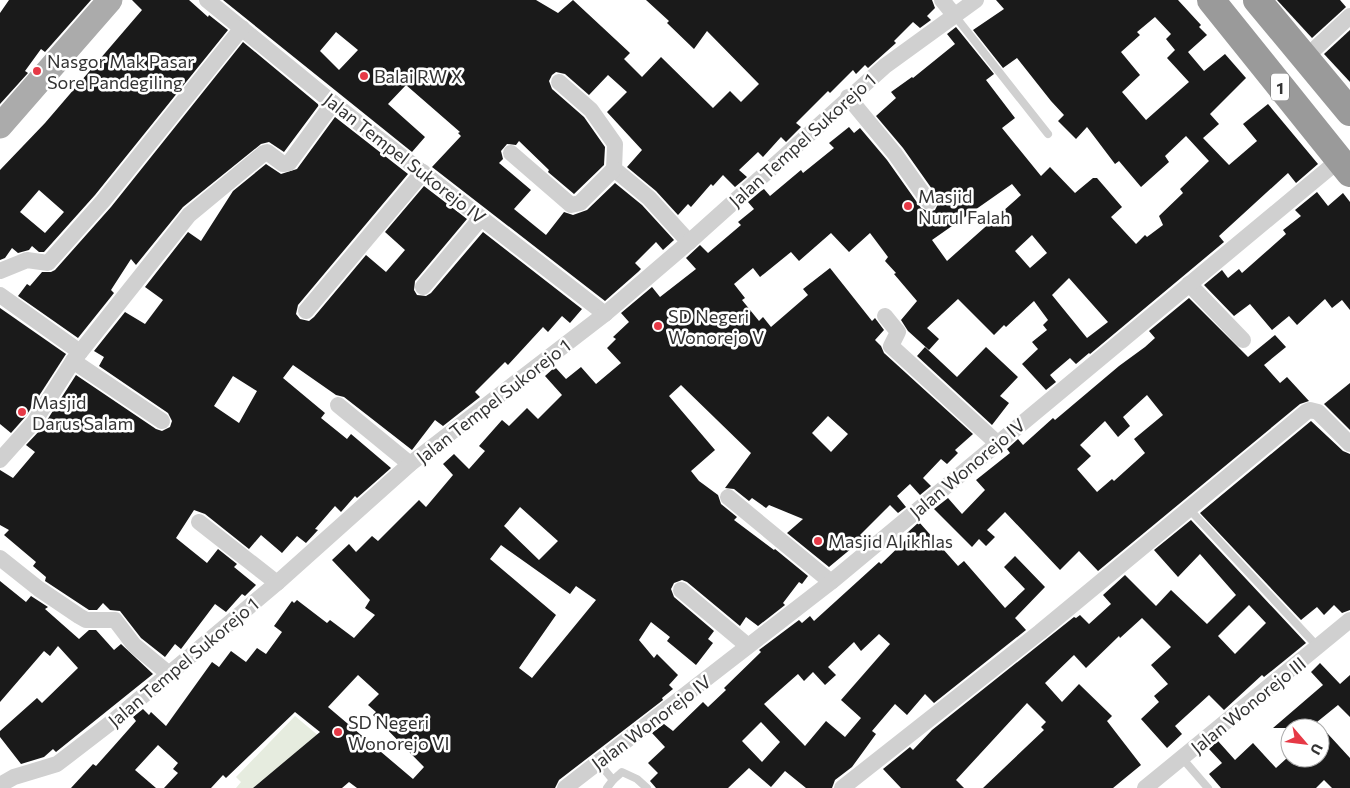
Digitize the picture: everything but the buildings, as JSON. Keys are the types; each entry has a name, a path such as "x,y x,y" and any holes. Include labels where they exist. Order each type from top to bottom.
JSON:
{"highway":[{"name":"1","path":"1211,0 1344,166"},
{"name":"1","path":"1257,0 1350,112"}],"main road":[{"path":"0,126 110,0"}],"street":[{"name":"Jalan Tempel Sukorejo IV","path":"207,0 333,103 605,314"},
{"path":"942,0 956,16"},
{"name":"Jalan Tempel Sukorejo 1","path":"0,785 14,778 56,764 114,721 277,582 410,464 605,314 689,242 848,97 885,66 976,0"},
{"path":"1305,58 1350,16"},
{"path":"0,271 27,260 48,263 102,201 242,28"},
{"path":"511,154 571,205 580,203 614,169 615,144 591,110 559,82"},
{"path":"848,97 895,154 928,202"},
{"path":"0,460 34,422 77,357 189,214 264,153 267,152 283,164 289,163 333,103"},
{"name":"Jalan Wonorejo IV","path":"565,788 831,582 1189,284 1344,166"},
{"path":"614,169 649,198 689,242"},
{"path":"306,311 423,172"},
{"path":"423,287 481,218"},
{"path":"1189,284 1243,340"},
{"path":"0,295 77,357 162,421"},
{"path":"885,316 898,332 891,346 997,443"},
{"path":"338,405 410,464"},
{"path":"842,788 1040,632 1310,410 1318,412 1350,444"},
{"path":"728,497 831,582"},
{"path":"199,522 277,582"},
{"path":"0,558 39,589 86,620 115,620 134,645 170,674"},
{"path":"681,590 748,646"},
{"name":"Jalan Wonorejo III","path":"1144,788 1319,648 1350,620"}],"lane":[{"path":"956,16 1048,134"},
{"path":"1189,509 1319,648"},
{"path":"1182,758 1208,788"},
{"path":"597,762 613,780"},
{"path":"607,788 622,772 637,779 647,788"}],"shaded area":[{"path":"295,716 320,737 261,788 236,788 241,782 236,777"}],"place":[{"name":"Nasgor Mak Pasar Sore Pandegiling","path":"37,71"},
{"name":"Balai RW X","path":"364,76"},
{"name":"Masjid Nurul Falah","path":"908,206"},
{"name":"SD Negeri Wonorejo V","path":"658,326"},
{"name":"Masjid Darus Salam","path":"22,412"},
{"name":"Masjid Al ikhlas","path":"818,541"},
{"name":"SD Negeri Wonorejo VI","path":"338,732"}]}
